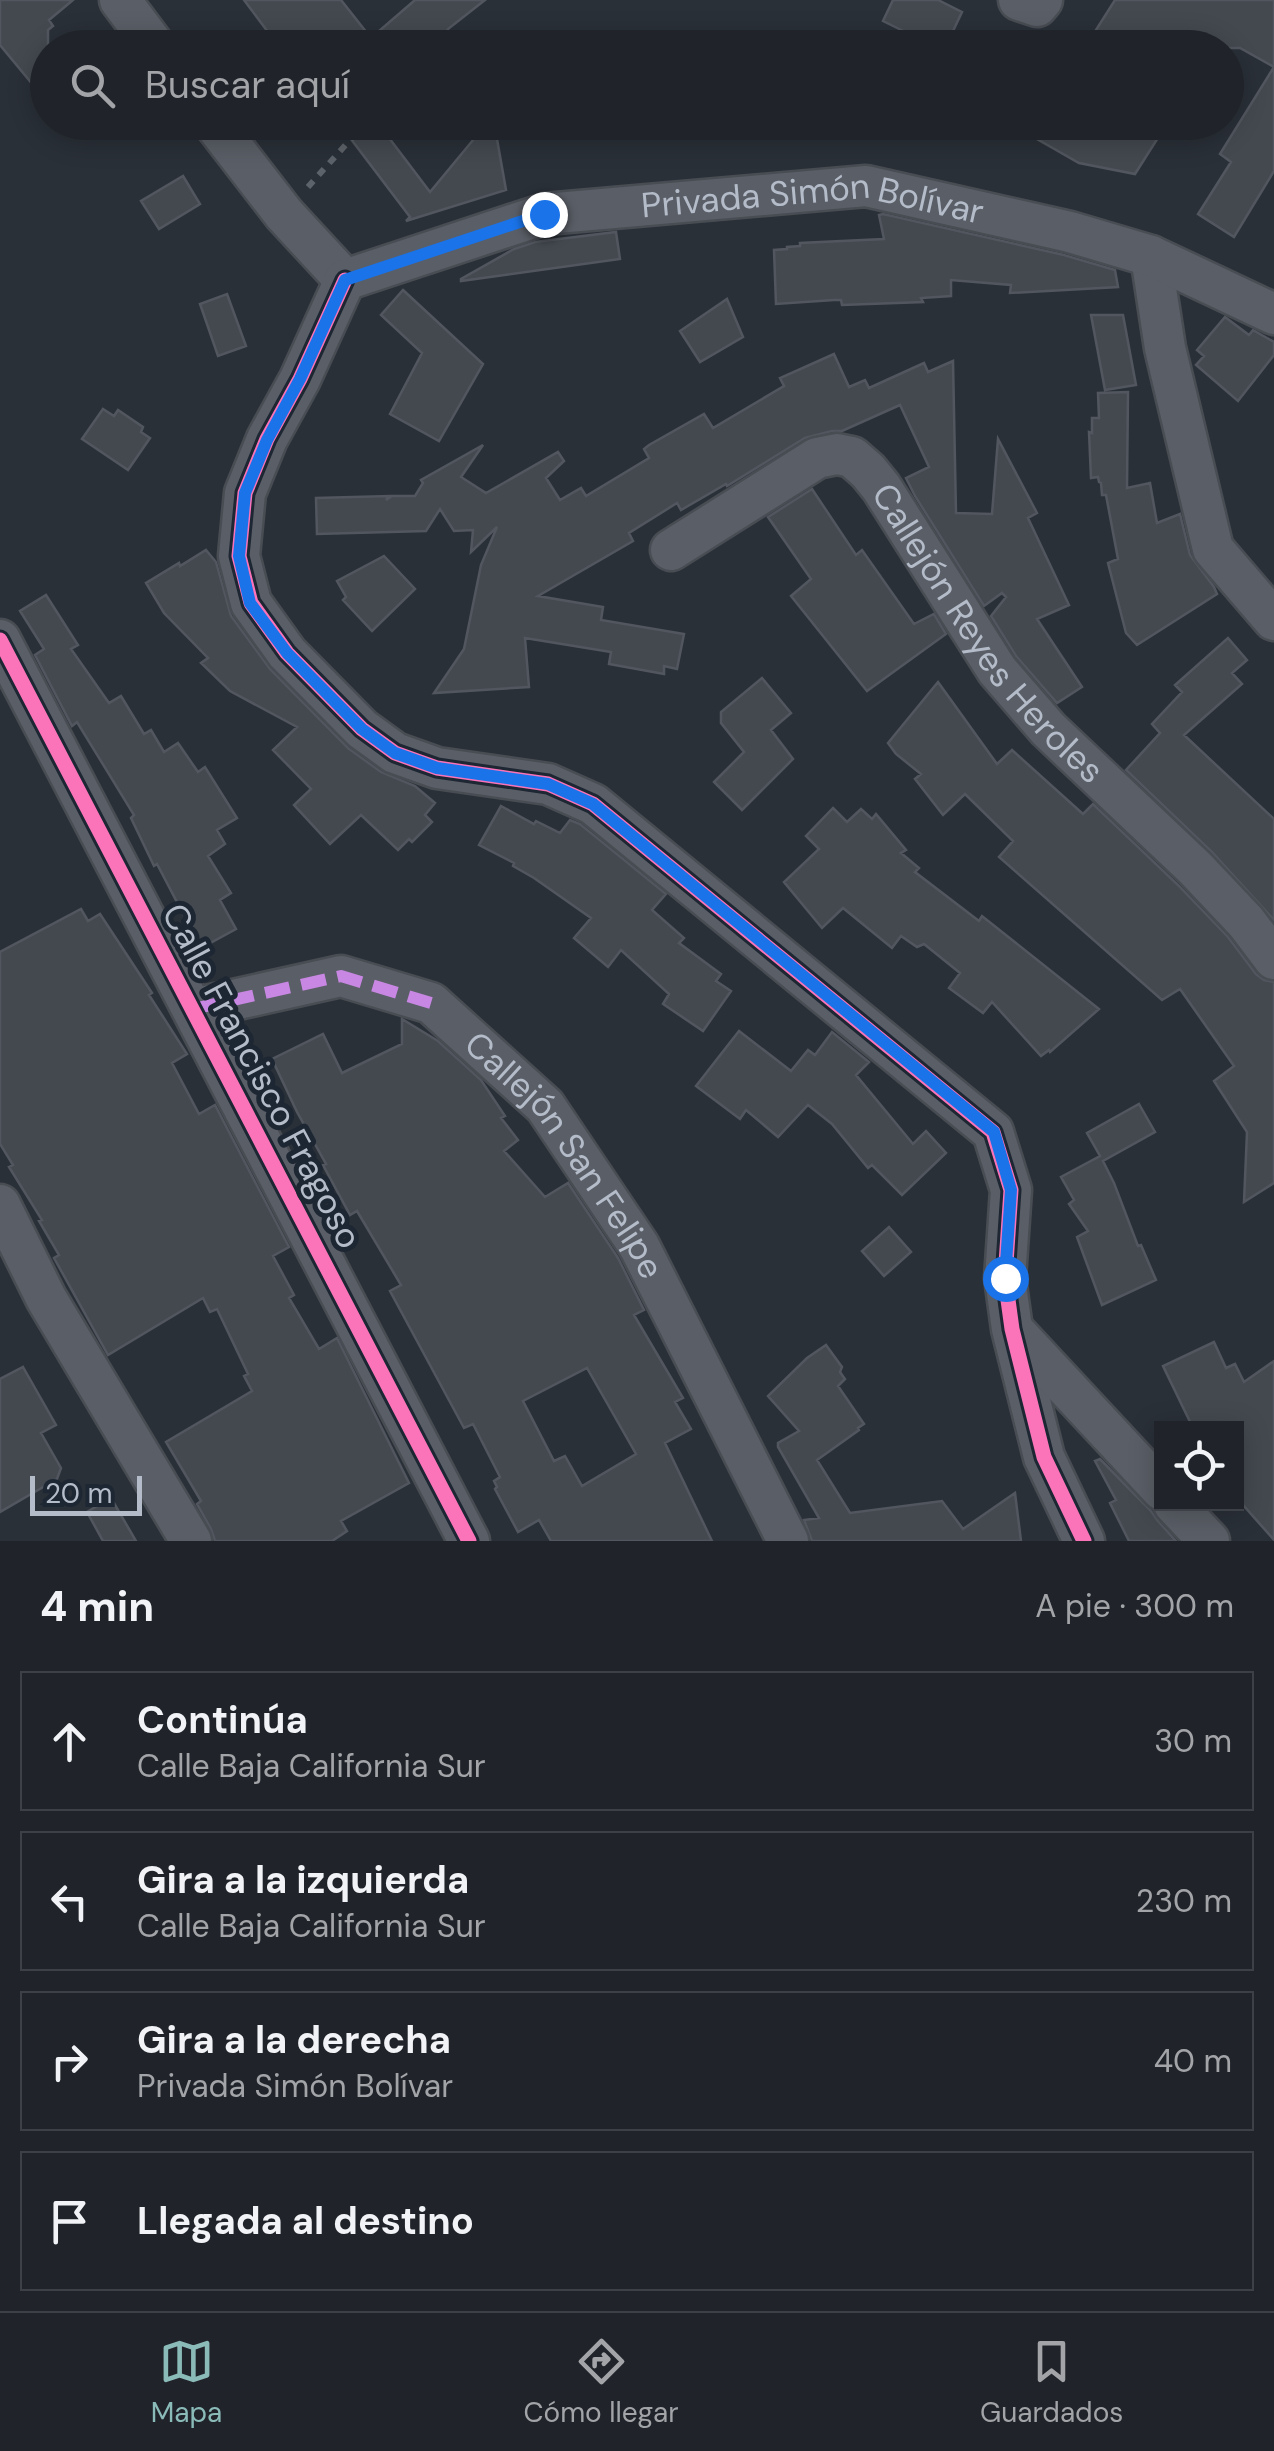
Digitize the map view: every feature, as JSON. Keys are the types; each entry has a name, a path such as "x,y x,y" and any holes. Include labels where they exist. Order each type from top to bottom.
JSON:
{"street":[{"path":"120,0 142,30"},
{"path":"228,140 284,214 345,280 245,493 239,556 250,603 287,653 362,729 395,753 437,768 548,784 593,804 994,1132 1011,1190 1005,1278 1012,1329 1044,1457 1084,1541"},
{"name":"Privada Simón Bolívar","path":"345,280 544,214 866,186 1070,232 1151,256 1274,314"},
{"path":"1151,256 1165,348 1213,549 1274,620"},
{"name":"Callejón Reyes Heroles","path":"670,550 816,458 836,454 852,457 881,487 997,670 1048,729 1246,922 1274,958"},
{"name":"Calle Francisco Fragoso","path":"0,640 470,1541"},
{"name":"Callejón San Felipe","path":"193,1010 341,976 431,1003 545,1106 639,1246 788,1541"},
{"path":"0,1205 46,1298 190,1541"},
{"path":"1012,1329 1154,1481"},
{"path":"1181,1511 1210,1541"}],"path":[{"path":"284,214 350,140"}],"building":[{"path":"0,0 73,0 49,20 53,26 48,30 30,30 30,81 0,45"},
{"path":"244,0 341,0 365,30 266,30"},
{"path":"415,0 485,0 448,29 380,30"},
{"path":"893,0 938,0 962,12 954,30 901,30 883,21"},
{"path":"1115,0 1274,0 1274,67 1244,50 1244,30 1096,30"},
{"path":"1274,67 1274,171 1234,237 1198,214 1231,162 1220,154 1229,140 1244,140 1244,115"},
{"path":"352,140 391,140 430,192 473,140 497,140 506,190 406,221 410,217"},
{"path":"1039,140 1157,140 1135,174 1079,163"},
{"path":"183,176 200,204 159,229 141,201"},
{"path":"879,215 1115,270 1118,287 1010,293 1011,285 951,280 951,296 921,298 923,302 842,305 841,300 834,300 776,304 774,250 800,243 884,239"},
{"path":"616,232 620,259 461,281 514,249 535,242"},
{"path":"403,290 483,364 439,441 390,414 422,353 381,315"},
{"path":"227,294 246,346 218,356 200,304"},
{"path":"727,299 743,337 700,362 680,331"},
{"path":"1091,315 1123,315 1136,385 1105,390"},
{"path":"1225,317 1249,335 1253,330 1274,342 1274,355 1238,401 1196,365 1204,356 1197,350"},
{"path":"834,354 849,387 865,380 869,388 924,363 928,372 953,361 956,513 992,514 998,439 1037,513 1028,518 1069,605 1037,619 1082,687 1057,703 1016,656 991,616 1006,597 1002,593 984,606 906,478 929,467 900,405 842,431 805,438 681,510 677,503 629,533 633,541 538,596 603,607 601,620 684,634 677,669 664,666 664,674 609,664 611,652 525,638 529,687 434,693 464,649 481,565 497,527 471,552 473,530 454,531 440,509 426,531 317,534 316,498 389,496 386,500 392,496 415,496 421,480 483,445 461,477 486,493 558,452 564,461 546,478 560,500 581,488 586,496 649,458 644,449 649,445 704,414 713,428 784,386 780,378"},
{"path":"1128,392 1127,488 1150,483 1157,523 1180,514 1190,555 1217,594 1137,645 1126,633 1108,563 1118,559 1106,495 1102,495 1098,477 1091,478 1089,432 1092,433 1092,418 1099,418 1098,393"},
{"path":"103,409 114,416 118,410 143,427 141,432 150,438 128,470 82,439"},
{"path":"812,489 856,555 862,550 914,624 934,614 946,634 867,691 791,596 811,579 768,517"},
{"path":"206,550 216,562 231,616 270,669 348,748 381,772 415,786 435,803 425,815 432,822 412,842 409,839 398,850 361,815 330,844 294,805 311,789 273,750 297,727 230,691 201,663 208,658 164,613 146,583"},
{"path":"384,556 415,589 372,631 343,600 346,597 337,581"},
{"path":"46,595 78,645 71,649 109,703 121,696 144,734 151,730 164,752 178,743 198,772 205,767 237,818 217,830 225,844 208,856 231,893 220,900 236,929 201,948 157,864 154,866 131,818 134,815 77,722 72,726 35,655 44,649 20,611"},
{"path":"1228,638 1247,660 1232,673 1242,684 1184,735 1274,819 1274,920 1212,852 1126,770 1160,733 1152,724 1182,692 1175,685"},
{"path":"762,678 791,713 771,730 793,759 742,810 714,782 744,752 721,723 721,712"},
{"path":"938,682 997,764 1012,750 1083,814 1093,804 1228,937 1256,974 1274,982 1274,1183 1244,1202 1247,1132 1214,1081 1234,1066 1180,989 1162,1000 999,857 1013,841 965,794 943,815 915,779 921,774 888,743"},
{"path":"501,806 560,833 570,820 580,824 666,894 652,910 684,938 679,943 721,974 716,981 731,991 703,1031 663,1004 669,994 621,950 608,967 574,938 591,918 513,866 514,863 479,845"},
{"path":"833,808 847,822 861,809 872,819 876,814 906,850 901,853 919,868 915,872 979,921 982,916 1099,1009 1041,1056 992,1002 983,1013 949,988 960,973 924,944 917,947 901,936 892,948 843,908 822,928 784,882 819,849 806,836"},
{"path":"81,909 88,921 100,914 187,1054 172,1063 199,1114 215,1105 289,1247 273,1256 294,1295 289,1298 319,1349 337,1338 409,1483 341,1521 347,1531 332,1541 215,1541 197,1504 201,1501 166,1442 252,1391 217,1309 210,1312 203,1298 108,1355 54,1258 59,1255 39,1221 42,1220 9,1167 13,1165 0,1144 0,952"},
{"path":"402,1019 438,1041 481,1080 518,1140 504,1151 545,1197 568,1183 618,1258 644,1310 634,1315 683,1398 675,1402 691,1429 665,1443 712,1541 551,1541 539,1520 518,1532 495,1489 494,1481 500,1477 473,1424 464,1428 390,1291 401,1285 357,1211 350,1215 272,1059 323,1034 342,1073 402,1044","holes":["587,1368 636,1454 582,1486 565,1456 554,1461 523,1401"]},
{"path":"739,1031 791,1071 808,1050 815,1055 832,1032 869,1062 856,1075 913,1144 926,1131 946,1153 902,1195 872,1165 868,1168 832,1124 808,1105 778,1137 746,1110 740,1119 696,1086"},
{"path":"1139,1104 1155,1132 1103,1161 1156,1280 1102,1305 1077,1237 1088,1231 1069,1204 1074,1200 1061,1177 1100,1156 1087,1133"},
{"path":"889,1227 911,1252 884,1276 862,1251"},
{"path":"1214,1342 1226,1368 1235,1364 1244,1382 1274,1361 1274,1540 1244,1506 1244,1421 1190,1421 1163,1366"},
{"path":"826,1345 842,1367 840,1372 845,1379 838,1386 864,1424 817,1460 850,1513 942,1501 963,1529 1015,1493 1021,1541 812,1541 804,1520 819,1518 778,1447 778,1443 799,1431 768,1396"},
{"path":"23,1367 56,1425 41,1433 61,1468 57,1479 0,1512 0,1379"},
{"path":"1100,1459 1176,1541 1129,1541 1110,1503 1116,1500 1095,1461"},
{"path":"111,1498 136,1541 103,1541 87,1512"}],"marked path":[{"path":"193,1009 341,976 431,1003"}],"cycle path":[{"path":"345,280 300,379 267,439 245,493 239,556 251,603 287,653 362,729 395,753 437,768 548,784 593,804 993,1132 1011,1190 1005,1278 1012,1329 1044,1457 1084,1541"},
{"path":"0,640 469,1541"}],"route":[{"path":"544,214 345,280 245,493 239,556 250,603 287,653 362,729 395,753 437,768 548,784 593,804 994,1132 1011,1190 1005,1278"}]}
